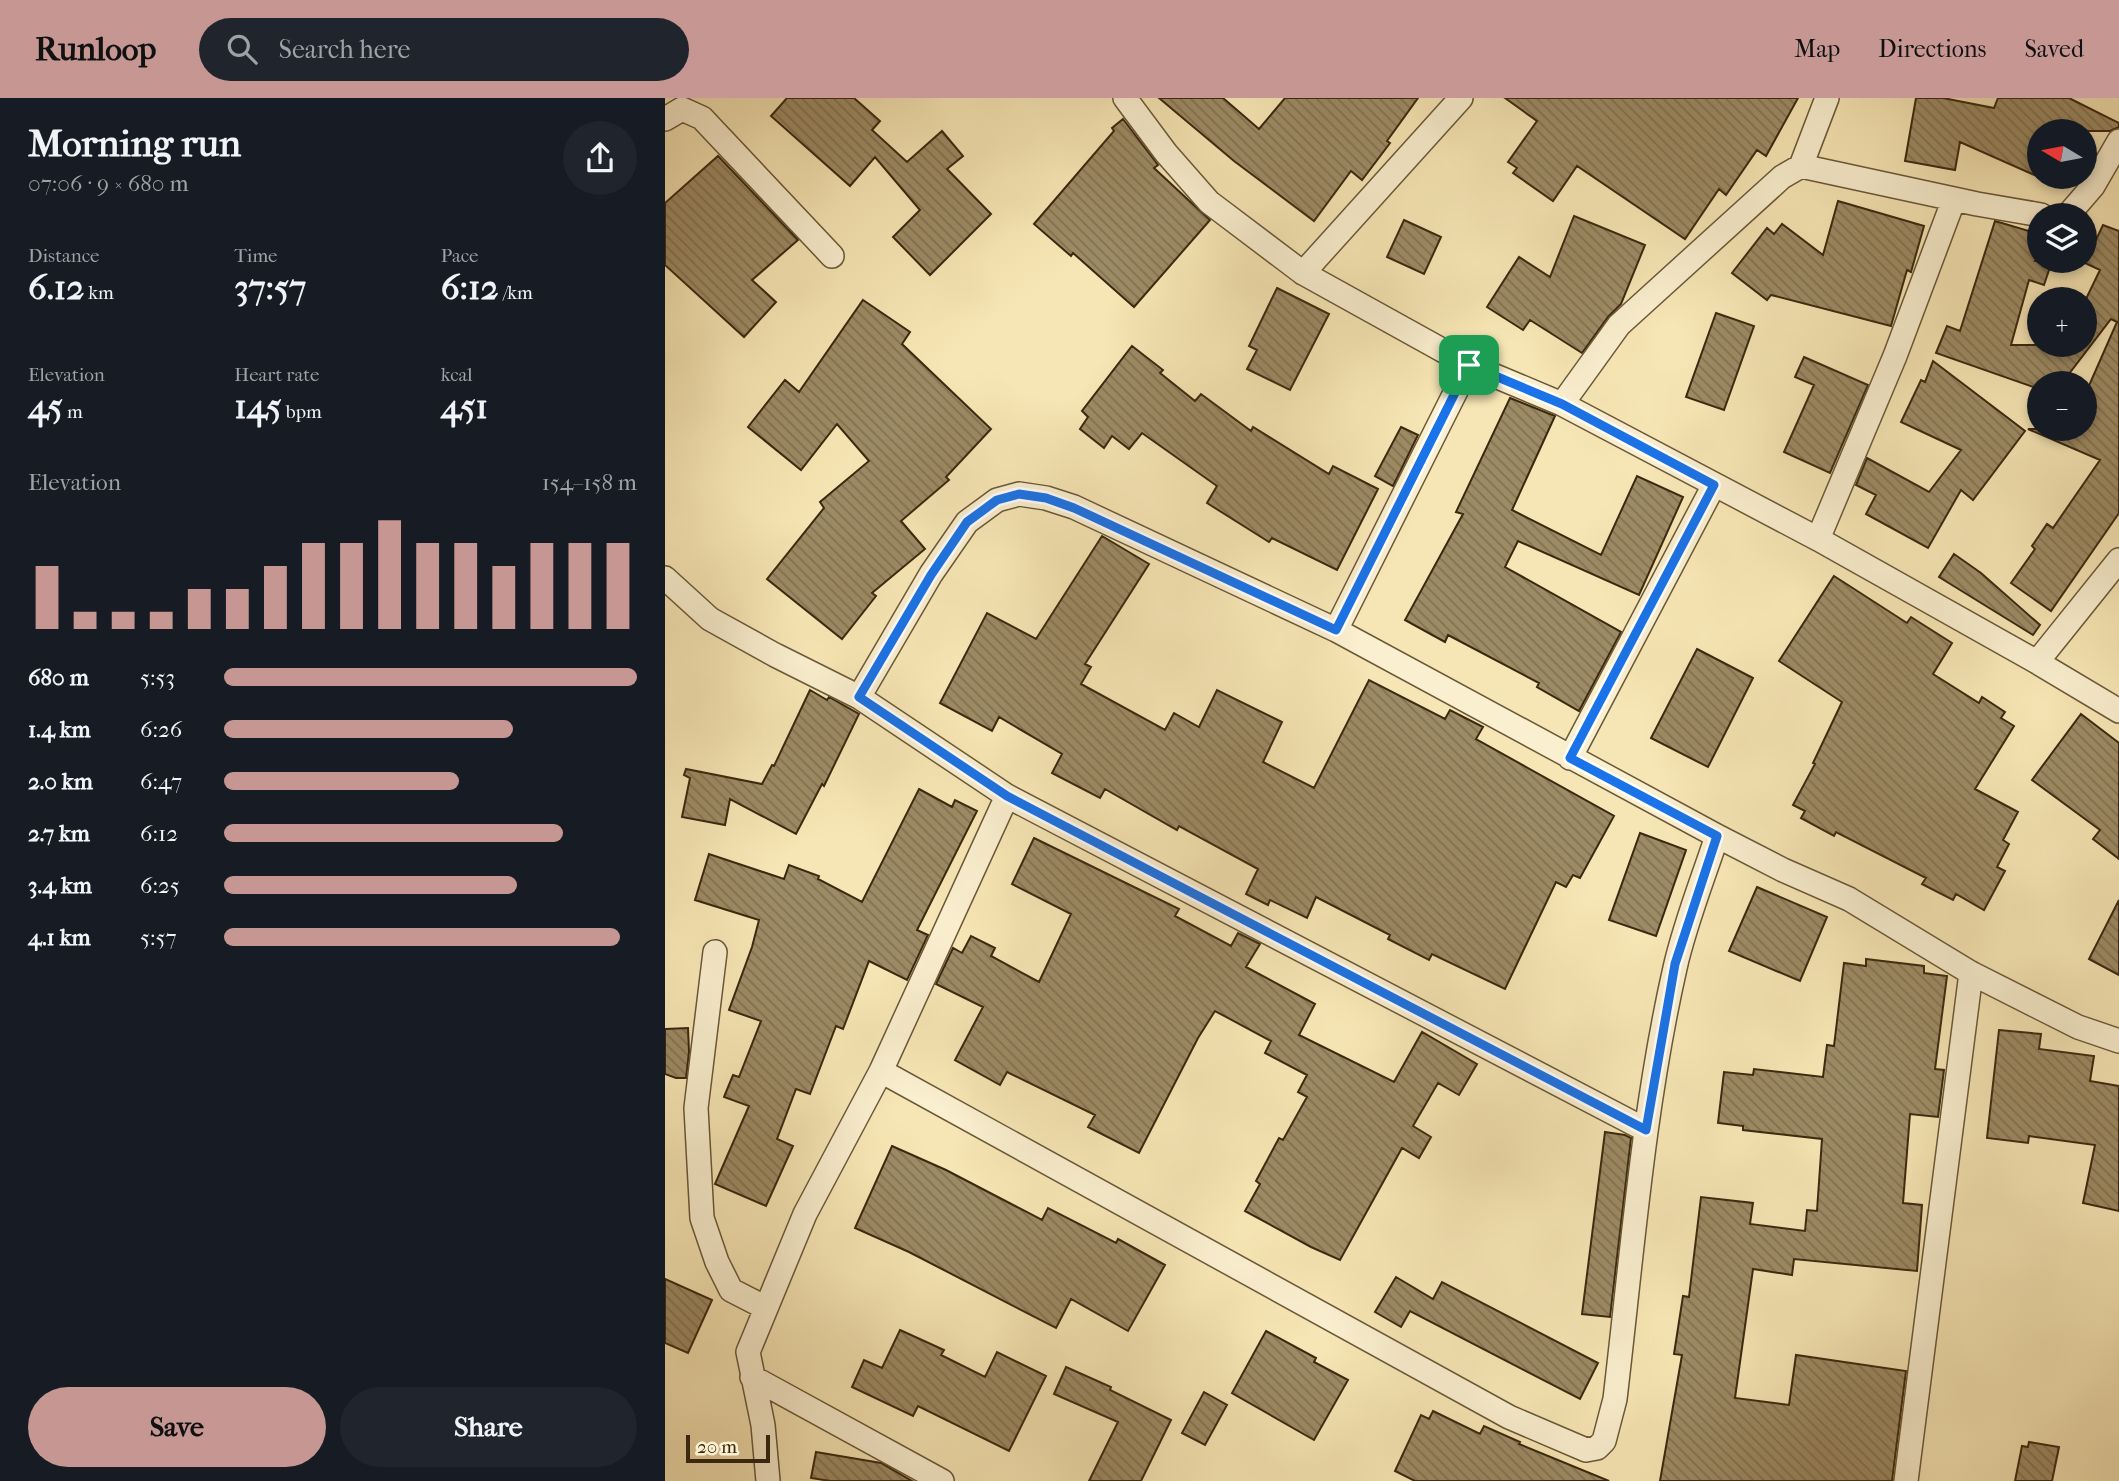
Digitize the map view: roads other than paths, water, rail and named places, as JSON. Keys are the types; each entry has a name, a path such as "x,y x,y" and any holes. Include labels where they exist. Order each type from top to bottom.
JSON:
{"street":[{"path":"1125,98 1166,153 1209,202 1303,273 1469,365 1562,404 1818,539 2119,711"},
{"path":"1303,273 1461,98"},
{"path":"1562,404 1619,325 1782,177 1801,166 1826,98"},
{"path":"665,119 682,109 702,118 832,256"},
{"path":"2078,203 2093,186 2119,141"},
{"path":"1801,166 2027,212"},
{"path":"1818,539 1895,356 1954,199"},
{"path":"1336,630 1469,365"},
{"path":"1570,758 1714,485"},
{"path":"859,697 931,575 967,522 997,500 1019,494 1046,498 1074,508 1336,630 1717,836 1783,870 1849,899 1971,973 2078,1027 2119,1041"},
{"path":"2037,662 2119,560"},
{"path":"665,578 711,619 859,697 1007,796 1646,1130"},
{"path":"768,1481 763,1425 748,1352 805,1214 881,1071 1007,796"},
{"path":"881,1071 1509,1417 1585,1450 1597,1448 1604,1441 1615,1399 1646,1130 1675,964 1717,836"},
{"path":"715,952 696,1108 702,1218 717,1262 731,1290 766,1308"},
{"path":"1906,1481 1971,973"},
{"path":"752,1377 942,1481"}]}
